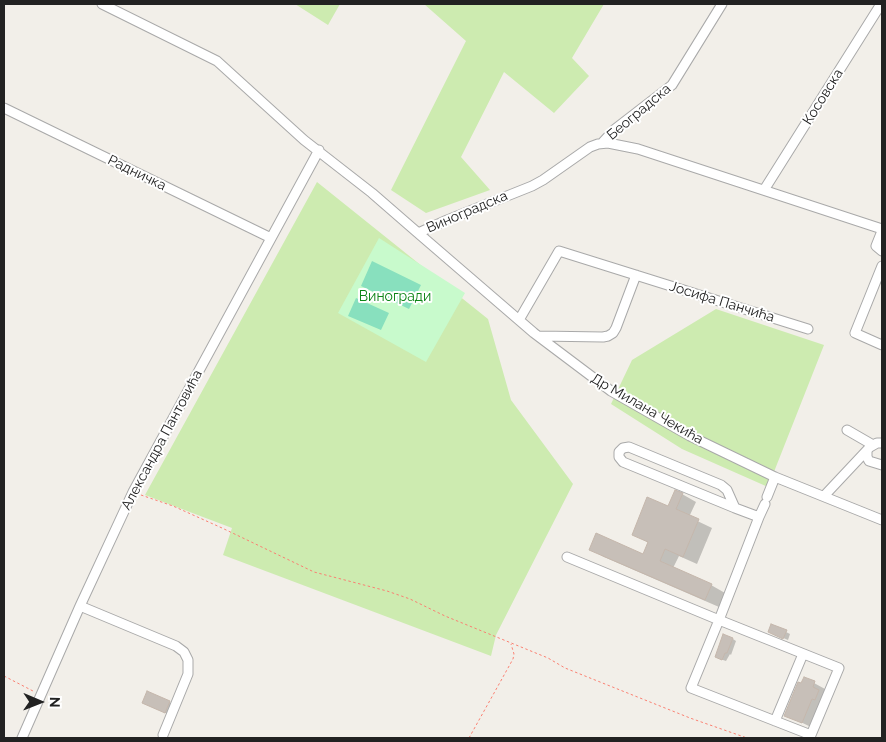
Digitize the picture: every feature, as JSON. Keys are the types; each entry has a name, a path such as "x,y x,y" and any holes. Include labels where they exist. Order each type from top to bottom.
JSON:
{"street":[{"name":"Виноградска","path":"102,4 115,6 218,61 304,140 319,150 418,233 532,186 590,147 602,143"},
{"name":"Београдска","path":"602,143 615,129 672,85 722,4"},
{"name":"Косовска","path":"764,190 881,4"},
{"name":"Радничка","path":"4,108 271,238"},
{"path":"602,143 618,144 638,149 882,230 876,246 882,251"},
{"name":"Александра Пантовића","path":"22,738 133,492 319,150"},
{"name":"Др Милана Чекића","path":"418,233 538,336 611,391 690,436 775,477 882,520"},
{"name":"Јосифа Панчића","path":"519,320 559,251 808,330"},
{"path":"882,266 879,281 855,332 882,345"},
{"path":"538,336 603,337 613,333 636,275"},
{"path":"847,430 874,446"},
{"path":"874,446 866,457 869,461 882,465"},
{"path":"824,496 874,446"},
{"path":"735,508 727,490 721,485 629,448 623,448 619,451 619,457 623,462 735,508 759,517"},
{"path":"567,557 719,620 839,668 811,735 691,688 719,620 775,477"},
{"path":"80,606 176,646 184,652 188,660 188,674 163,735"},
{"path":"775,721 803,654"}],"path":[{"path":"133,492 182,510 314,572 410,599 510,644 548,658 565,668 682,715 747,738"},
{"path":"469,738 513,659 514,654 510,644"},
{"path":"4,676 40,695"}],"green space":[{"path":"295,4 340,4 328,25"},
{"path":"424,4 604,4 572,58 589,76 554,113 504,72 461,157 490,190 426,213 391,190 466,41"},
{"path":"317,182 488,319 511,400 573,484 496,635 491,656 223,555 232,528 145,495"},
{"name":"Виногради","path":"379,238 465,293 426,362 338,313"},
{"path":"372,261 421,285 409,309 361,286"},
{"path":"356,298 389,313 381,330 348,316"},
{"path":"716,309 824,345 768,487 682,449 611,404 632,360"}],"building":[{"path":"675,490 683,493 676,509 699,519 683,557 665,549 660,561 712,584 705,600 589,550 596,533 643,554 648,542 632,535 647,497 668,506"},
{"path":"771,624 787,630 783,639 768,632"},
{"path":"723,634 733,638 722,660 715,657"},
{"path":"804,677 815,681 813,687 819,690 815,700 812,699 802,723 784,716 798,682 801,683"},
{"path":"147,691 170,701 165,713 142,703"}]}
